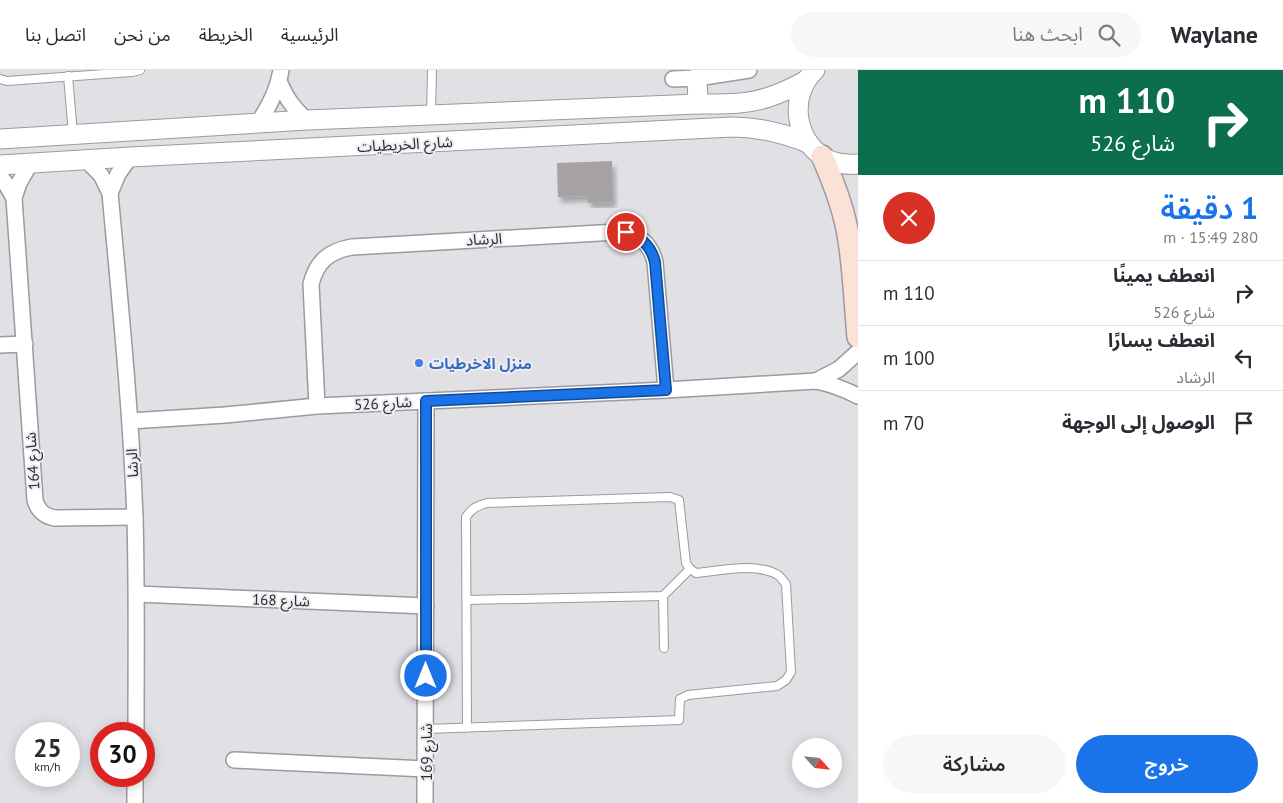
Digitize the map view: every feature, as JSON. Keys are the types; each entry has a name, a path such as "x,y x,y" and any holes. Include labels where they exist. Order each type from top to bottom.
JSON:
{"main road":[{"path":"815,149 831,176 839,198 849,241 858,337"}],"street":[{"path":"673,79 697,78 749,70"},
{"path":"280,76 290,103 307,120"},
{"path":"258,123 270,103 280,76"},
{"name":"شارع الخريطيات","path":"0,139 307,120 731,104 756,101 780,93 810,76"},
{"path":"810,76 801,91 798,112 799,123 803,133 815,149"},
{"path":"697,78 698,104"},
{"path":"544,110 537,121 538,130 546,137"},
{"path":"491,112 496,120 497,131 492,140"},
{"path":"384,118 386,145"},
{"name":"شارع الخريطيات","path":"0,165 745,127 784,133 839,163 858,164"},
{"path":"110,193 118,174 130,157"},
{"name":"الرشا","path":"86,160 101,175 110,193 130,421 137,594 136,722"},
{"name":"شارع 164","path":"32,162 19,183 14,198 35,500 40,511 49,517 134,517"},
{"name":"شارع 164","path":"0,176 14,198"},
{"name":"الرشاد","path":"317,406 311,284 313,274 318,265 333,252 352,247 617,232 626,232 634,235 648,246 653,254 666,390"},
{"path":"0,345 25,344"},
{"name":"شارع 526","path":"816,381 839,368 858,352"},
{"name":"شارع 526","path":"130,421 225,415 317,406 816,381 840,387 858,396"},
{"name":"شارع 169","path":"426,401 426,803"},
{"name":"شارع 168","path":"137,594 426,606"},
{"path":"234,760 426,769"},
{"path":"135,787 135,803"}],"lane":[{"path":"0,79 7,81 47,74 68,76 93,72 132,72 140,70"},
{"path":"431,115 432,70"},
{"path":"68,76 73,134"},
{"path":"426,729 467,728 679,720 680,699 688,695 777,686 786,680 791,672 786,584 780,576 752,568 696,573 690,569 686,563 679,500 670,497 487,504 478,506 470,510 466,517 467,728"},
{"path":"466,600 663,596 690,569"},
{"path":"663,596 664,648"}],"building":[{"path":"612,161 613,202 588,203 588,196 558,197 557,163"}],"place":[{"name":"منزل الاخرطيات","path":"419,363"}],"route":[{"path":"426,676 426,401 666,390 653,254 642,240 626,232"}]}
